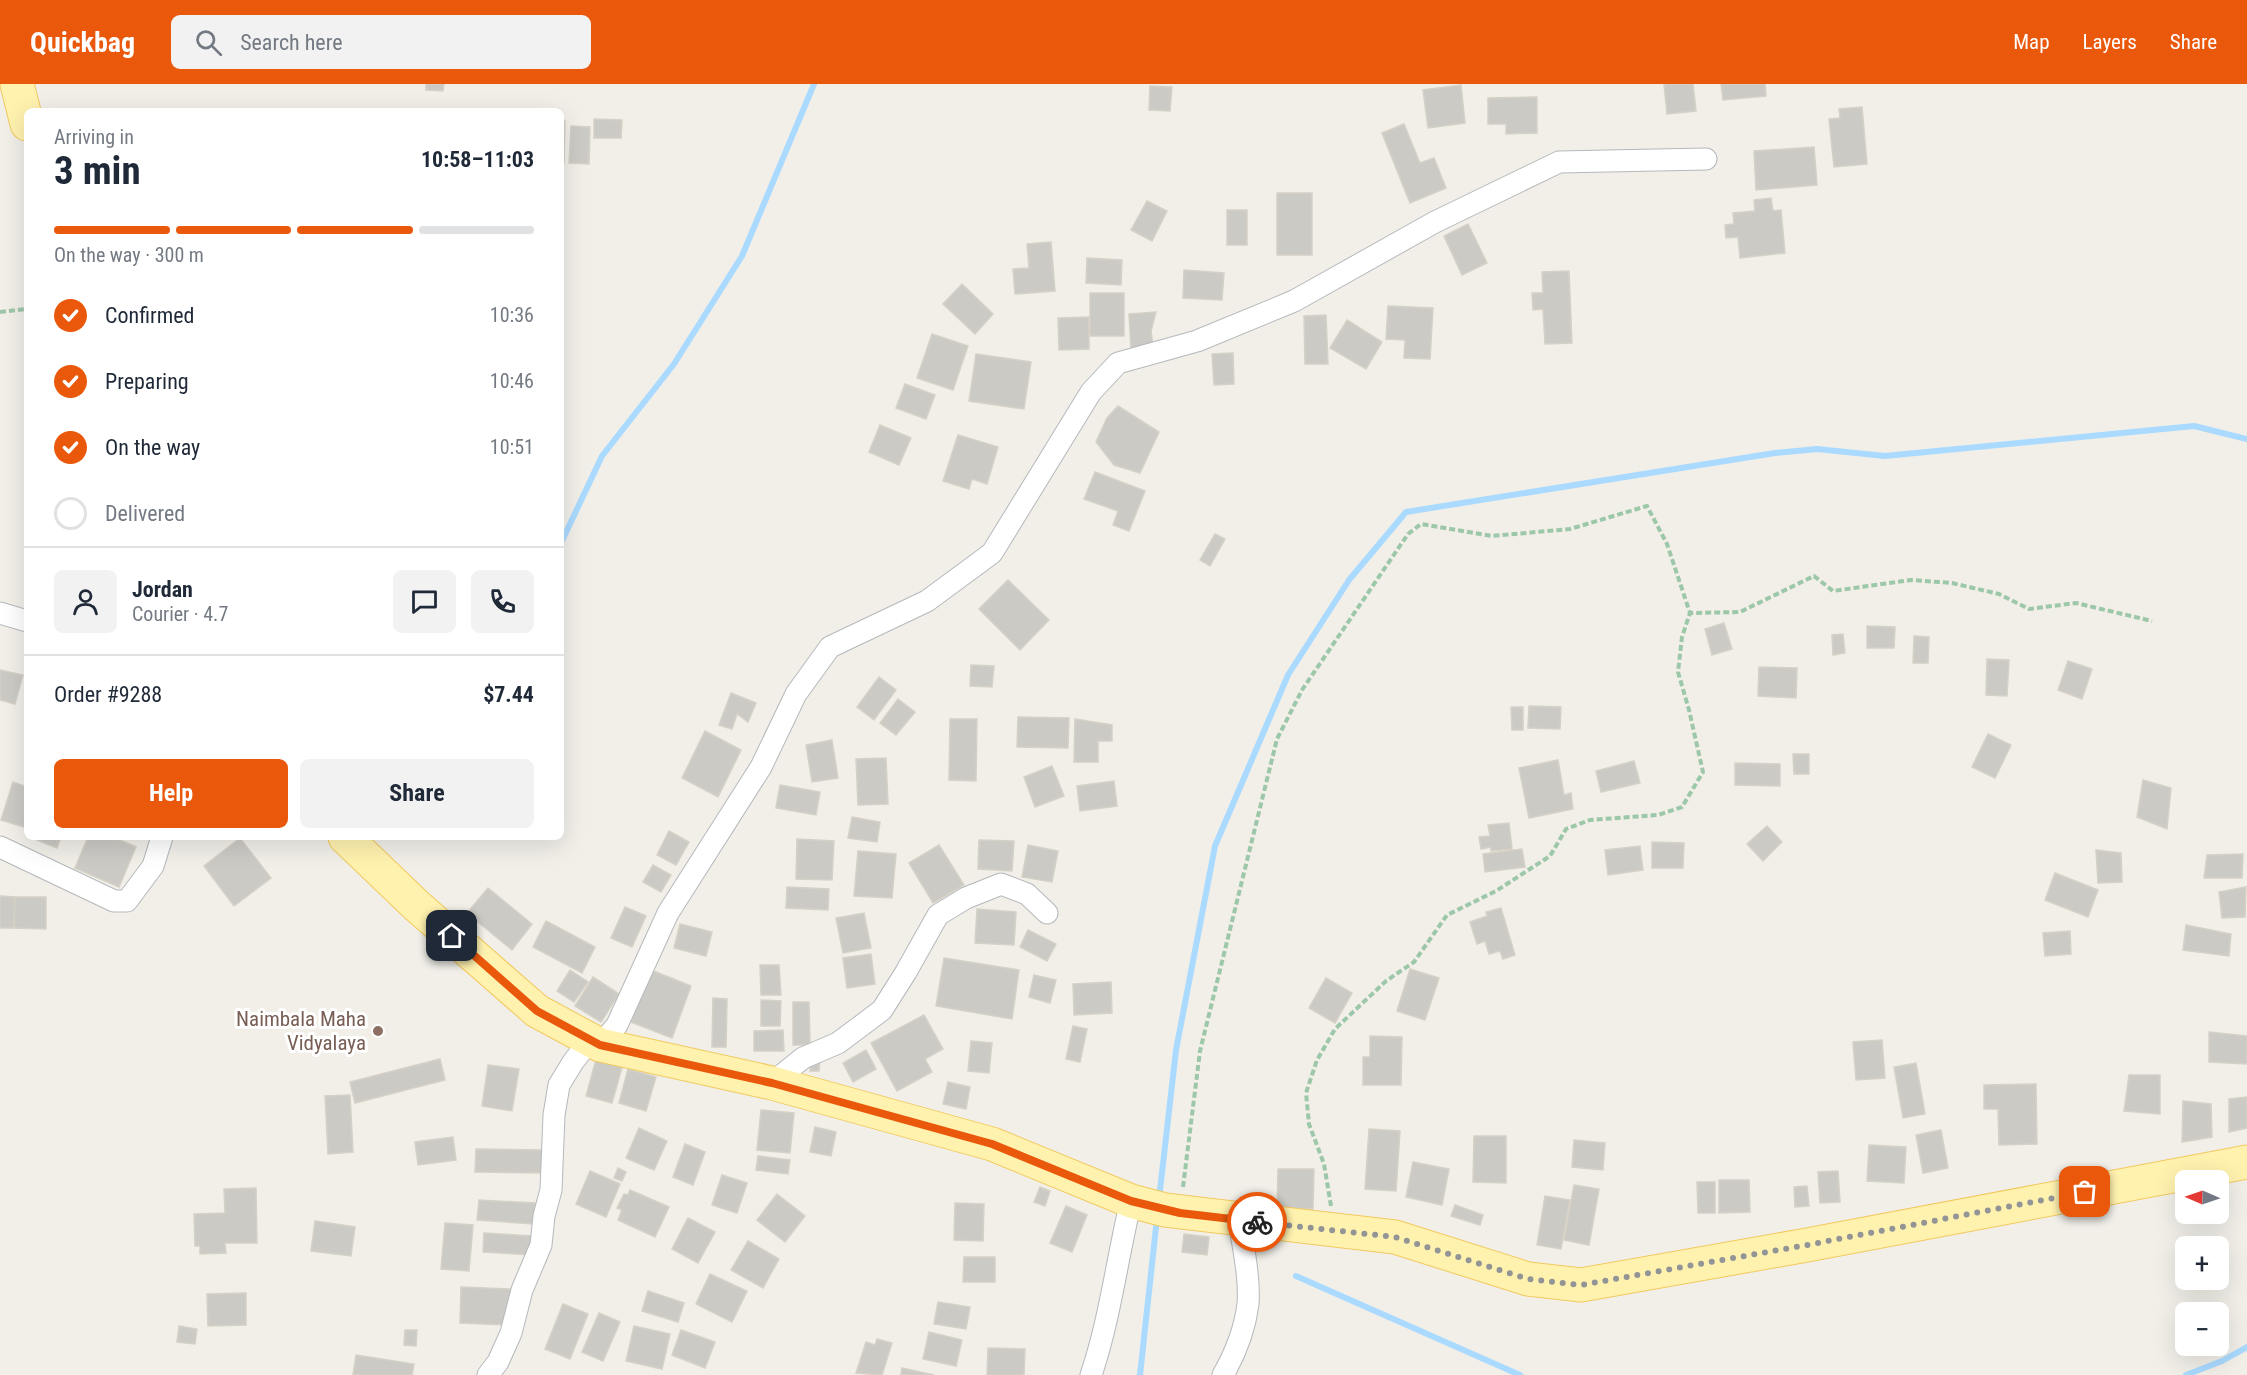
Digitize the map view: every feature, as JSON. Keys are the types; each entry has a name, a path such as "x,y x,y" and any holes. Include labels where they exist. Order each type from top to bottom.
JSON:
{"main road":[{"path":"17,84 24,112"},
{"path":"348,840 417,906 537,1011 595,1042 772,1083 992,1144 1131,1201 1173,1212 1395,1237 1528,1279 1581,1285 2247,1162"}],"street":[{"path":"488,1375 498,1362 507,1343 522,1290 541,1245 544,1216 551,1190 554,1114 559,1085 573,1062 617,1025 668,913 761,767 796,694 830,647 927,601 992,553 1091,392 1118,363 1197,341 1294,301 1435,222 1559,162 1706,159"},
{"path":"0,613 24,620"},
{"path":"0,847 114,901 127,901 153,866 161,840"},
{"path":"772,1083 803,1058 838,1043 882,1010 938,915 966,898 1001,884 1027,894 1047,914"},
{"path":"1091,1375 1103,1338 1131,1201"},
{"path":"1223,1375 1235,1355 1248,1305 1239,1220"}],"path":[{"path":"0,312 24,309"},
{"path":"1173,1212 1200,1051 1277,739 1302,690 1408,534 1421,524 1492,536 1570,529 1647,506 1668,544 1690,613 1682,637 1678,672 1703,772 1682,807 1658,815 1590,820 1566,829 1550,856 1496,891 1447,915 1414,962 1386,981 1335,1029 1317,1060 1306,1093 1309,1124 1324,1164 1334,1230"},
{"path":"1690,613 1740,612 1814,576 1833,591 1911,580 1952,584 1999,594 2029,609 2076,603 2152,621"}],"building":[{"path":"426,84 444,84 443,91 426,90"},
{"path":"1664,84 1693,84 1696,111 1667,114"},
{"path":"1721,84 1765,84 1766,96 1723,100"},
{"path":"1461,85 1465,123 1428,128 1423,90"},
{"path":"1150,86 1172,87 1170,111 1149,110"},
{"path":"1537,97 1537,133 1506,134 1506,124 1488,124 1488,98"},
{"path":"1862,107 1867,164 1834,167 1829,119 1840,118 1839,109"},
{"path":"594,119 622,120 621,138 594,138"},
{"path":"1404,124 1420,163 1434,158 1446,188 1410,203 1382,133"},
{"path":"571,126 590,127 589,164 569,163"},
{"path":"1814,147 1817,185 1756,190 1754,151"},
{"path":"1277,193 1312,193 1312,255 1277,255"},
{"path":"1771,198 1773,211 1781,210 1785,253 1740,258 1738,237 1726,238 1725,225 1734,224 1733,213 1755,211 1754,200"},
{"path":"1147,201 1167,211 1152,241 1131,230"},
{"path":"1227,210 1247,210 1247,245 1227,245"},
{"path":"1468,224 1487,263 1462,275 1444,236"},
{"path":"1051,242 1055,291 1015,294 1013,269 1029,268 1027,244"},
{"path":"1087,258 1122,260 1121,285 1086,283"},
{"path":"1184,270 1224,273 1222,300 1183,298"},
{"path":"1569,271 1572,343 1545,344 1543,309 1533,310 1532,293 1543,293 1542,272"},
{"path":"962,284 993,314 975,334 943,304"},
{"path":"1090,293 1124,293 1124,336 1090,336"},
{"path":"1388,306 1433,308 1430,359 1404,358 1405,340 1386,339"},
{"path":"1156,312 1151,331 1153,346 1131,348 1129,314"},
{"path":"1326,315 1328,364 1305,364 1304,316"},
{"path":"1089,317 1089,349 1059,350 1058,318"},
{"path":"1347,320 1382,342 1366,369 1330,348"},
{"path":"932,334 968,346 953,390 917,378"},
{"path":"1233,353 1234,384 1214,385 1212,354"},
{"path":"976,354 1031,362 1024,409 969,401"},
{"path":"905,384 935,395 926,419 896,408"},
{"path":"1118,406 1159,432 1140,473 1114,465 1096,442 1107,418"},
{"path":"880,425 911,438 899,465 869,452"},
{"path":"958,435 998,447 987,484 972,479 969,489 943,481"},
{"path":"1095,472 1145,491 1129,531 1113,525 1118,511 1084,499"},
{"path":"1215,534 1225,539 1210,566 1200,560"},
{"path":"1008,580 1049,620 1020,650 979,609"},
{"path":"1724,623 1732,649 1712,655 1705,629"},
{"path":"1867,626 1895,627 1894,648 1867,648"},
{"path":"1843,634 1845,653 1833,655 1832,635"},
{"path":"1914,636 1929,637 1928,663 1913,663"},
{"path":"1987,659 2009,660 2007,696 1986,695"},
{"path":"2068,661 2092,669 2082,699 2058,690"},
{"path":"971,665 994,666 992,687 970,686"},
{"path":"1759,667 1797,668 1796,698 1758,696"},
{"path":"0,670 23,675 15,704 0,700"},
{"path":"879,677 896,690 874,720 857,707"},
{"path":"731,693 756,703 748,722 737,714 732,729 719,725"},
{"path":"898,699 915,712 896,735 880,723"},
{"path":"1529,706 1561,707 1560,729 1528,728"},
{"path":"1511,707 1523,707 1523,730 1512,730"},
{"path":"1018,717 1069,718 1068,748 1017,747"},
{"path":"950,719 977,719 976,781 949,780"},
{"path":"1075,719 1112,725 1112,741 1098,741 1098,762 1074,762"},
{"path":"705,731 741,750 718,797 682,778"},
{"path":"1988,734 2011,745 1995,778 1972,767"},
{"path":"832,740 838,778 812,782 806,745"},
{"path":"1793,754 1809,754 1809,774 1794,774"},
{"path":"886,758 888,804 858,805 856,759"},
{"path":"1558,760 1564,795 1571,793 1573,809 1529,818 1519,768"},
{"path":"1634,761 1640,783 1601,792 1596,771"},
{"path":"1735,763 1780,764 1780,786 1735,785"},
{"path":"1052,766 1064,796 1035,807 1024,777"},
{"path":"2143,780 2171,788 2167,829 2137,817"},
{"path":"1114,781 1117,806 1080,811 1077,786"},
{"path":"13,782 24,786 24,827 1,820"},
{"path":"780,785 820,792 816,815 776,808"},
{"path":"852,817 880,822 877,842 848,838"},
{"path":"1509,823 1512,849 1491,851 1491,847 1481,849 1479,837 1490,836 1488,825"},
{"path":"1767,826 1782,842 1763,861 1747,844"},
{"path":"669,831 689,842 676,865 657,855"},
{"path":"797,839 834,841 832,880 796,879"},
{"path":"37,840 60,840 57,848"},
{"path":"87,840 120,840 136,847 119,887 75,868"},
{"path":"237,840 242,840 271,878 234,906 204,866"},
{"path":"979,840 1014,841 1012,871 978,869"},
{"path":"1652,842 1684,843 1683,868 1652,868"},
{"path":"939,845 964,885 933,903 909,863"},
{"path":"1028,845 1058,851 1052,882 1022,877"},
{"path":"1640,846 1643,870 1608,875 1605,850"},
{"path":"1522,849 1525,867 1485,872 1483,854"},
{"path":"2096,850 2121,853 2122,882 2098,883"},
{"path":"858,851 896,854 892,898 854,896"},
{"path":"2243,854 2242,878 2204,878 2207,855"},
{"path":"653,865 671,875 661,892 643,882"},
{"path":"2055,873 2098,890 2088,917 2045,900"},
{"path":"787,887 829,889 828,910 786,908"},
{"path":"2246,887 2245,917 2222,918 2219,892"},
{"path":"488,888 532,924 512,950 467,913"},
{"path":"0,896 15,897 14,928 0,928"},
{"path":"15,897 46,897 46,929 14,928"},
{"path":"625,907 646,916 632,947 611,938"},
{"path":"1501,908 1515,955 1503,959 1500,951 1489,954 1485,941 1477,944 1470,922 1487,916 1486,912"},
{"path":"977,909 1016,912 1014,945 975,943"},
{"path":"864,913 871,948 843,953 836,918"},
{"path":"546,921 595,947 582,973 533,947"},
{"path":"680,924 712,932 706,956 674,948"},
{"path":"2186,925 2231,934 2229,956 2183,950"},
{"path":"1028,930 1056,944 1047,961 1020,947"},
{"path":"2070,931 2071,954 2045,956 2043,933"},
{"path":"871,954 875,984 847,988 843,958"},
{"path":"944,958 1019,970 1012,1019 936,1006"},
{"path":"760,965 779,965 781,995 761,995"},
{"path":"1410,969 1439,978 1425,1020 1397,1011"},
{"path":"570,970 588,982 574,1002 557,991"},
{"path":"651,970 691,986 672,1038 631,1022"},
{"path":"1034,975 1056,980 1050,1003 1029,997"},
{"path":"593,977 619,994 601,1022 575,1006"},
{"path":"1326,978 1352,993 1335,1023 1309,1008"},
{"path":"1111,982 1112,1013 1074,1015 1073,984"},
{"path":"713,998 727,999 726,1047 712,1047"},
{"path":"761,1000 781,1001 780,1026 761,1026"},
{"path":"793,1002 809,1002 810,1045 793,1045"},
{"path":"924,1015 943,1049 925,1059 932,1072 897,1091 871,1043"},
{"path":"1073,1026 1087,1029 1080,1062 1066,1059"},
{"path":"783,1030 784,1051 754,1051 754,1031"},
{"path":"2209,1032 2247,1036 2247,1064 2209,1062"},
{"path":"1370,1036 1402,1037 1401,1085 1363,1085 1363,1057 1370,1057"},
{"path":"1882,1040 1885,1078 1856,1080 1853,1042"},
{"path":"971,1041 992,1043 989,1073 968,1071"},
{"path":"866,1050 876,1069 853,1082 843,1063"},
{"path":"597,1056 623,1064 612,1103 586,1096"},
{"path":"440,1059 445,1080 355,1103 350,1082"},
{"path":"811,1059 820,1060 819,1071 810,1071"},
{"path":"1916,1063 1925,1114 1903,1118 1894,1067"},
{"path":"488,1065 519,1069 512,1111 482,1106"},
{"path":"628,1069 656,1077 646,1111 619,1103"},
{"path":"2129,1075 2160,1075 2160,1114 2124,1111"},
{"path":"948,1082 970,1087 966,1109 943,1104"},
{"path":"2036,1084 2037,1144 1999,1145 1998,1109 1984,1109 1984,1085"},
{"path":"350,1095 353,1152 328,1154 325,1096"},
{"path":"2247,1097 2247,1128 2229,1132 2229,1099"},
{"path":"2183,1101 2211,1104 2212,1137 2182,1142"},
{"path":"761,1110 794,1113 790,1153 757,1150"},
{"path":"815,1127 836,1132 831,1156 810,1152"},
{"path":"639,1128 667,1141 654,1170 626,1158"},
{"path":"1369,1129 1400,1131 1396,1191 1365,1189"},
{"path":"1941,1130 1948,1168 1923,1173 1916,1135"},
{"path":"1474,1136 1506,1136 1506,1183 1473,1182"},
{"path":"453,1137 456,1160 418,1165 415,1142"},
{"path":"1574,1140 1605,1143 1603,1170 1572,1167"},
{"path":"685,1144 705,1152 693,1185 673,1177"},
{"path":"1869,1145 1906,1147 1904,1183 1867,1181"},
{"path":"476,1149 542,1150 542,1173 475,1172"},
{"path":"758,1156 790,1160 788,1174 756,1170"},
{"path":"1413,1162 1449,1169 1442,1205 1406,1197"},
{"path":"618,1168 626,1172 622,1181 614,1178"},
{"path":"1278,1169 1314,1169 1313,1209 1277,1208"},
{"path":"590,1171 620,1184 606,1217 576,1204"},
{"path":"1838,1171 1840,1202 1820,1203 1818,1172"},
{"path":"722,1175 747,1183 737,1213 712,1205"},
{"path":"1719,1180 1749,1180 1750,1212 1719,1213"},
{"path":"1697,1182 1715,1182 1715,1213 1698,1213"},
{"path":"1574,1185 1599,1189 1589,1245 1564,1240"},
{"path":"1807,1186 1809,1206 1795,1207 1794,1187"},
{"path":"1040,1187 1050,1191 1045,1206 1034,1202"},
{"path":"256,1188 257,1243 225,1243 226,1253 200,1254 200,1246 195,1246 194,1214 225,1213 224,1189"},
{"path":"630,1190 669,1207 655,1237 618,1220 622,1210 617,1208 624,1194 628,1195"},
{"path":"777,1194 805,1216 785,1242 757,1220"},
{"path":"1545,1196 1570,1200 1561,1249 1537,1245"},
{"path":"479,1200 535,1203 534,1224 477,1220"},
{"path":"955,1203 984,1204 983,1241 954,1240"},
{"path":"1455,1205 1483,1215 1480,1225 1451,1216"},
{"path":"1066,1206 1087,1215 1072,1252 1050,1243"},
{"path":"688,1218 715,1232 698,1263 672,1249"},
{"path":"315,1221 355,1227 351,1256 311,1251"},
{"path":"445,1223 473,1225 469,1271 441,1269"},
{"path":"484,1233 534,1236 533,1255 483,1252"},
{"path":"1184,1234 1209,1237 1207,1255 1182,1252"},
{"path":"748,1241 779,1259 763,1288 731,1270"},
{"path":"964,1257 995,1257 995,1282 963,1282"},
{"path":"710,1274 747,1291 732,1322 696,1304"},
{"path":"461,1287 511,1289 509,1325 460,1323"},
{"path":"648,1291 684,1303 678,1322 642,1311"},
{"path":"246,1293 246,1325 208,1326 207,1294"},
{"path":"938,1302 970,1307 966,1329 934,1324"},
{"path":"563,1304 588,1314 570,1359 545,1349"},
{"path":"599,1313 620,1322 603,1361 582,1352"},
{"path":"179,1326 197,1329 195,1344 177,1342"},
{"path":"634,1326 670,1334 662,1369 626,1361"},
{"path":"405,1330 417,1330 416,1346 404,1345"},
{"path":"681,1330 715,1342 705,1368 672,1355"},
{"path":"929,1332 962,1340 956,1366 923,1359"},
{"path":"877,1339 892,1343 882,1375 856,1373 866,1342 875,1345"},
{"path":"988,1348 1025,1349 1024,1375 987,1375"},
{"path":"356,1355 414,1364 412,1375 353,1375"},
{"path":"902,1368 934,1375 901,1375"}],"waterway":[{"path":"564,537 602,456 674,364 742,256 814,84"},
{"path":"1159,1199 1176,1050 1215,846 1288,675 1349,580 1406,512 1775,453 1817,449 1885,456 2194,426 2247,439"},
{"path":"1140,1375 1157,1218"},
{"path":"1296,1276 1520,1375"},
{"path":"2186,1375 2222,1361 2247,1347"}],"way so far":[{"path":"1257,1222 1395,1237 1528,1279 1581,1285 2085,1192"}],"place":[{"name":"Naimbala Maha Vidyalaya","path":"378,1031"}],"route":[{"path":"452,936 537,1011 600,1045 772,1083 992,1144 1131,1201 1180,1213 1257,1222"}]}
